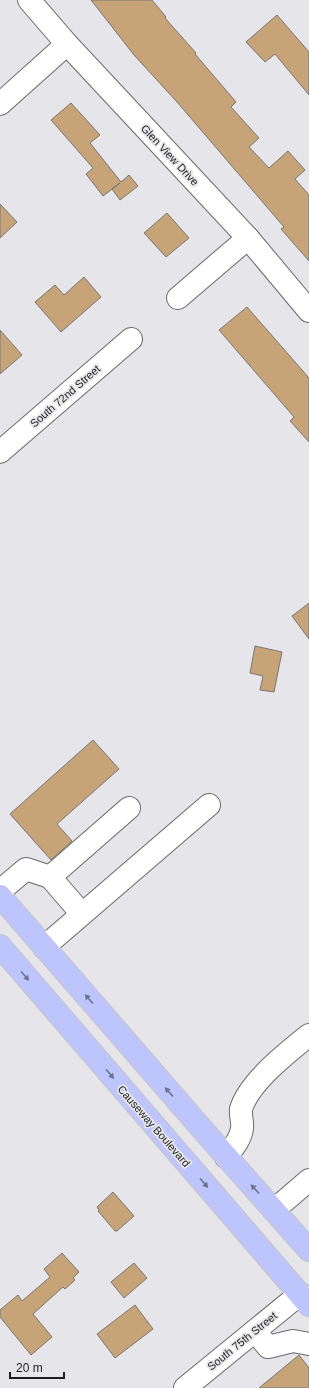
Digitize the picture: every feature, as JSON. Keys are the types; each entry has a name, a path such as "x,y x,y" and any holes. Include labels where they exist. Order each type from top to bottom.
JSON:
{"main road":[{"path":"0,896 226,1157 309,1250"},
{"name":"Causeway Boulevard","path":"0,946 306,1297"}],"street":[{"name":"Glen View Drive","path":"29,0 67,44 248,238 309,311"},
{"path":"0,104 67,44"},
{"path":"178,298 248,238"},
{"name":"South 72nd Street","path":"0,452 130,339"},
{"path":"44,947 208,805"},
{"path":"50,877 129,808"},
{"path":"0,891 26,869 50,877 82,914"},
{"path":"226,1157 238,1141 242,1128 241,1110 254,1086 281,1057 309,1035"},
{"path":"274,1210 309,1180"},
{"name":"South 75th Street","path":"185,1388 255,1331 306,1297"},
{"path":"255,1331 268,1347 293,1341 309,1344"}],"building":[{"path":"91,0 152,0 166,17 165,18 236,102 231,107 259,138 249,147 269,168 288,151 305,170 295,179 309,195 309,261 281,229 284,227 177,102 134,55"},
{"path":"277,15 309,52 309,95 275,54 265,62 246,42"},
{"path":"71,103 100,135 90,143 121,182 129,175 138,186 120,200 112,189 103,196 86,174 93,168 51,120"},
{"path":"0,204 17,222 0,238"},
{"path":"167,213 189,238 166,257 144,233"},
{"path":"84,277 101,297 61,332 35,302 55,285 64,295"},
{"path":"247,307 309,378 309,442 290,421 294,417 219,330"},
{"path":"0,330 22,355 0,374"},
{"path":"309,603 309,639 292,616"},
{"path":"255,646 282,652 274,692 260,690 263,676 250,673"},
{"path":"93,740 119,769 57,824 72,841 51,860 10,814"},
{"path":"113,1192 134,1216 117,1231 115,1231 98,1211 99,1210 97,1207"},
{"path":"62,1253 79,1272 73,1278 75,1280 65,1289 63,1287 33,1314 52,1337 31,1355 0,1317 0,1310 18,1295 22,1301 50,1277 44,1269"},
{"path":"134,1263 147,1278 124,1298 111,1282"},
{"path":"135,1305 153,1329 115,1358 97,1334"},
{"path":"299,1355 309,1368 309,1388 259,1388"}]}
